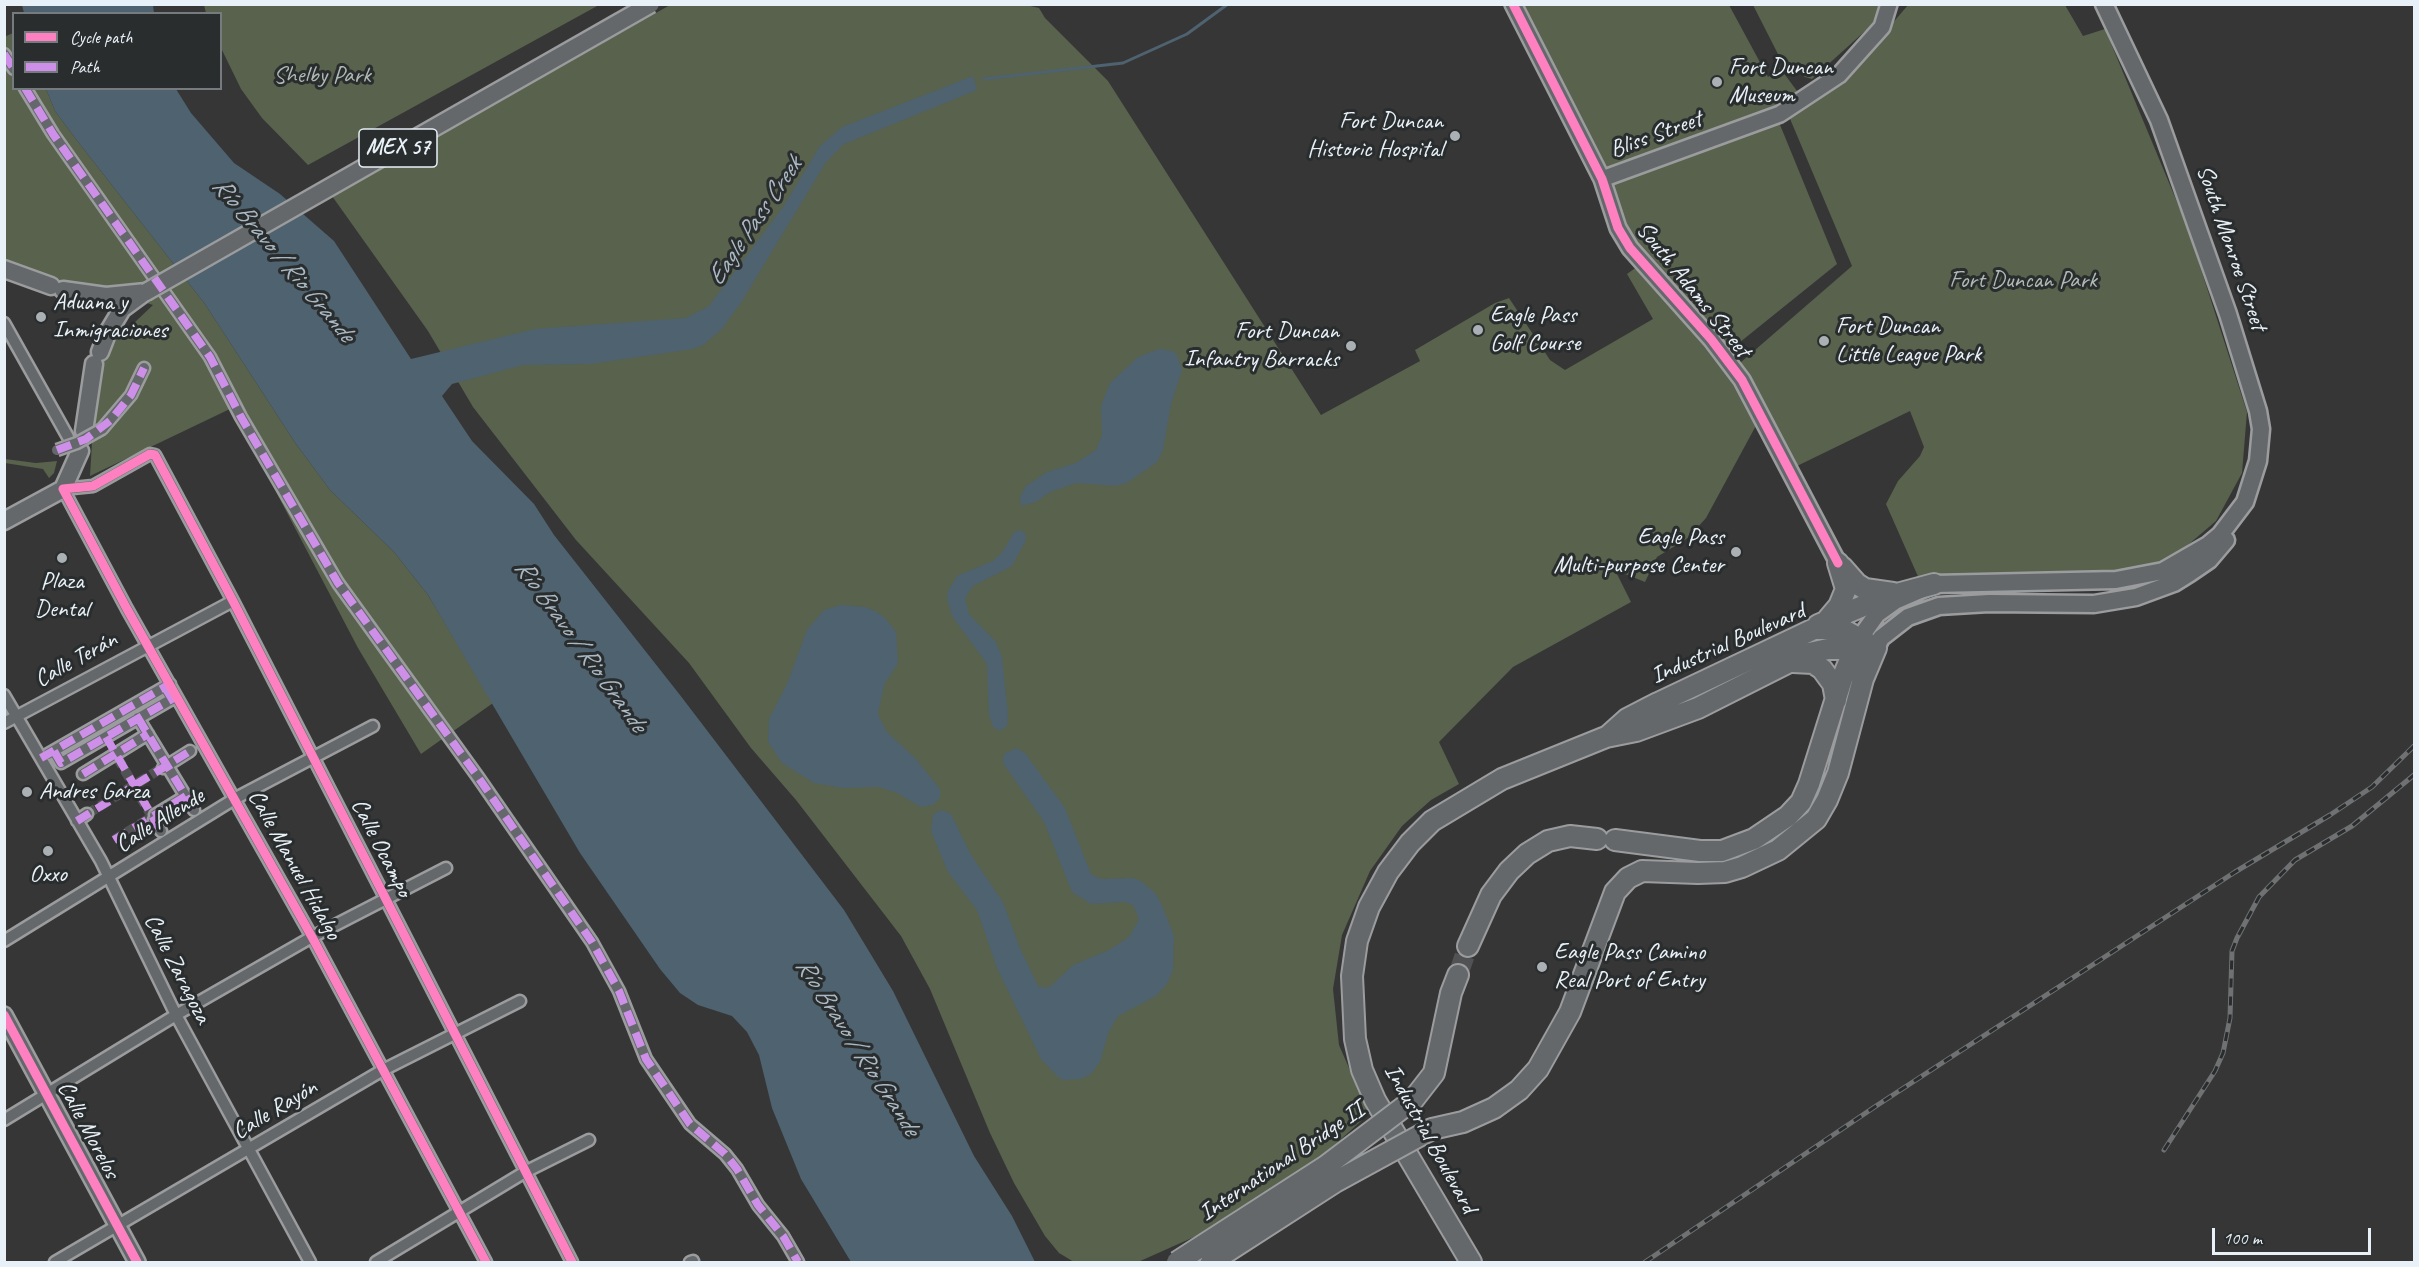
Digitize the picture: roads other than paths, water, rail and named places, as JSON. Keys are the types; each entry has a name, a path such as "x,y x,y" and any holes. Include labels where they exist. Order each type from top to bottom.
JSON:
{"highway":[{"path":"1838,563 1857,584 1865,589 1896,593"},
{"path":"1823,623 1844,598 1845,580 1838,563"},
{"path":"1804,632 1896,593 1934,584"},
{"name":"Industrial Boulevard","path":"1606,737 1628,719 1658,703 1804,632 1834,628 1863,645"},
{"path":"1468,946 1491,895 1509,871 1527,854 1548,841 1570,836 1700,851 1722,851 1736,847 1772,828 1800,801 1809,784 1836,700 1863,645"},
{"path":"1736,847 1742,867 1778,850 1800,835 1816,819 1838,773 1863,679 1863,645"},
{"name":"Industrial Boulevard","path":"1472,1263 1394,1135 1362,1070 1355,1039 1351,1007 1352,976 1357,941 1369,907 1388,872 1410,843 1432,821 1502,779 1606,737 1636,732 1698,708 1805,654 1863,645"},
{"path":"1788,662 1802,661 1822,669 1833,684 1836,700"},
{"name":"International Bridge II","path":"1211,1263 1335,1182 1432,1130 1463,1122 1494,1108 1519,1090 1538,1069 1570,1012 1615,892 1628,878 1642,871 1707,873 1725,872 1742,867"},
{"name":"International Bridge II","path":"1177,1263 1326,1166 1413,1100 1434,1073 1451,993 1458,975"}],"main road":[{"name":"MEX 57","path":"76,434 97,358 114,320 122,309 146,291 651,4"},
{"name":"South Monroe Street","path":"2104,4 2159,120 2224,304 2258,411 2261,429 2258,461 2245,502 2236,514"},
{"name":"MEX 57","path":"4,269 57,288 106,296 146,291"},
{"path":"4,521 63,489 78,453"},
{"path":"1863,645 1877,614 1895,601 1934,584 2058,583 2116,580 2148,575 2178,565 2208,545 2236,514"},
{"path":"1863,645 1881,638 1908,617 1939,606 1989,603 2094,604 2117,601 2155,591 2174,583 2209,560 2231,532 2236,514"}],"street":[{"name":"South Adams Street","path":"1513,4 1602,179 1618,228 1630,248 1711,339 1742,380 1838,563"},
{"name":"Bliss Street","path":"1602,179 1780,114 1839,75 1882,27 1889,4"},
{"path":"26,90 53,134 210,357 241,417 338,583 478,777 591,942 619,991 641,1048 656,1076 690,1124 725,1154 737,1169 758,1205 783,1236 798,1263"},
{"path":"4,323 76,434"},
{"path":"57,450 77,444 102,429 131,395 144,369"},
{"name":"Calle Ocampo","path":"63,489 93,486 153,453 233,601 572,1263"},
{"name":"Calle Manuel Hidalgo","path":"63,489 148,645 167,685 236,798 312,937 486,1263"},
{"name":"Calle Terán","path":"4,723 233,601"},
{"path":"40,759 167,685 172,699 61,763 54,751"},
{"name":"Calle Zaragoza","path":"4,695 101,861 176,1015 310,1263"},
{"path":"138,718 165,767 194,810"},
{"name":"Calle Allende","path":"4,941 236,798 373,726"},
{"path":"83,774 148,734"},
{"path":"106,737 116,755"},
{"path":"165,767 190,751"},
{"path":"161,831 155,818 186,796"},
{"path":"77,820 87,814"},
{"path":"4,1120 176,1015 312,937 446,868"},
{"name":"Calle Rayón","path":"55,1263 383,1070 454,1032 520,1001"},
{"name":"Calle Morelos","path":"4,1015 137,1263"},
{"path":"376,1263 525,1172 589,1140"}],"water":[{"path":"22,5 153,5 154,12 24,12"},
{"name":"Río Bravo / Rio Grande","path":"973,76 977,90 844,144 826,162 742,301 722,329 703,345 693,349 590,364 523,365 452,384 442,396 472,441 534,504 554,535 844,910 893,991 974,1156 1012,1216 1035,1262 851,1262 801,1179 772,1108 759,1055 747,1032 732,1016 698,1005 680,993 660,969 580,853 428,595 394,552 330,490 296,444 205,304 75,138 55,111 46,90 177,90 191,113 234,163 280,194 334,241 411,359 535,329 686,318 709,306 783,207 820,146 842,127"},
{"path":"1159,349 1173,351 1177,355 1182,370 1171,404 1163,450 1157,462 1127,483 1115,486 1076,483 1050,492 1036,502 1021,506 1020,497 1026,486 1047,472 1076,463 1096,450 1102,435 1101,406 1110,383 1138,357"},
{"path":"1020,530 1025,533 1026,540 1012,566 973,586 965,598 969,614 996,642 1002,657 1008,715 1007,726 1000,731 993,727 989,715 987,664 952,616 947,599 948,591 957,576 993,561 1003,551 1014,532"},
{"path":"841,605 865,607 875,611 885,618 896,632 898,663 884,685 878,714 886,731 916,759 940,789 940,798 933,805 921,807 897,793 879,787 843,788 814,783 782,763 768,742 769,719 787,684 807,630 824,610"},
{"path":"1016,748 1025,753 1065,808 1091,874 1101,879 1133,878 1141,881 1155,893 1161,903 1174,936 1173,970 1167,984 1156,996 1118,1016 1109,1031 1100,1062 1091,1074 1081,1079 1063,1080 1041,1059 997,968 977,910 948,872 931,831 933,814 942,810 951,814 971,855 1003,902 1020,948 1038,986 1047,988 1073,965 1109,950 1129,937 1139,919 1133,905 1124,902 1091,904 1072,892 1044,822 1003,763 1004,754"}],"waterway":[{"name":"Eagle Pass Creek","path":"984,79 1123,63 1187,34 1228,4"}],"tunnel":[{"path":"117,757 154,820"},
{"path":"87,814 162,768"},
{"path":"114,840 155,815"},
{"path":"1458,975 1468,946"}],"railway":[{"path":"1645,1262 1876,1106 2235,872 2372,787 2414,746"},
{"path":"2164,1150 2215,1071 2223,1053 2230,1018 2232,951 2259,897 2295,860 2352,826 2414,775"}],"place":[{"name":"Fort Duncan Museum","path":"1717,82"},
{"name":"Fort Duncan Historic Hospital","path":"1455,136"},
{"name":"Aduana y Inmigraciones","path":"41,317"},
{"name":"Eagle Pass Golf Course","path":"1478,330"},
{"name":"Fort Duncan Little League Park","path":"1824,341"},
{"name":"Fort Duncan Infantry Barracks","path":"1351,346"},
{"name":"Eagle Pass Multi-purpose Center","path":"1736,552"},
{"name":"Plaza Dental","path":"62,558"},
{"name":"Andres Garza","path":"27,792"},
{"name":"Oxxo","path":"48,851"},
{"name":"Eagle Pass Camino Real Port of Entry","path":"1542,967"}],"park label":[{"name":"Shelby Park","path":"322,76"},
{"name":"Fort Duncan Park","path":"2023,281"}]}
